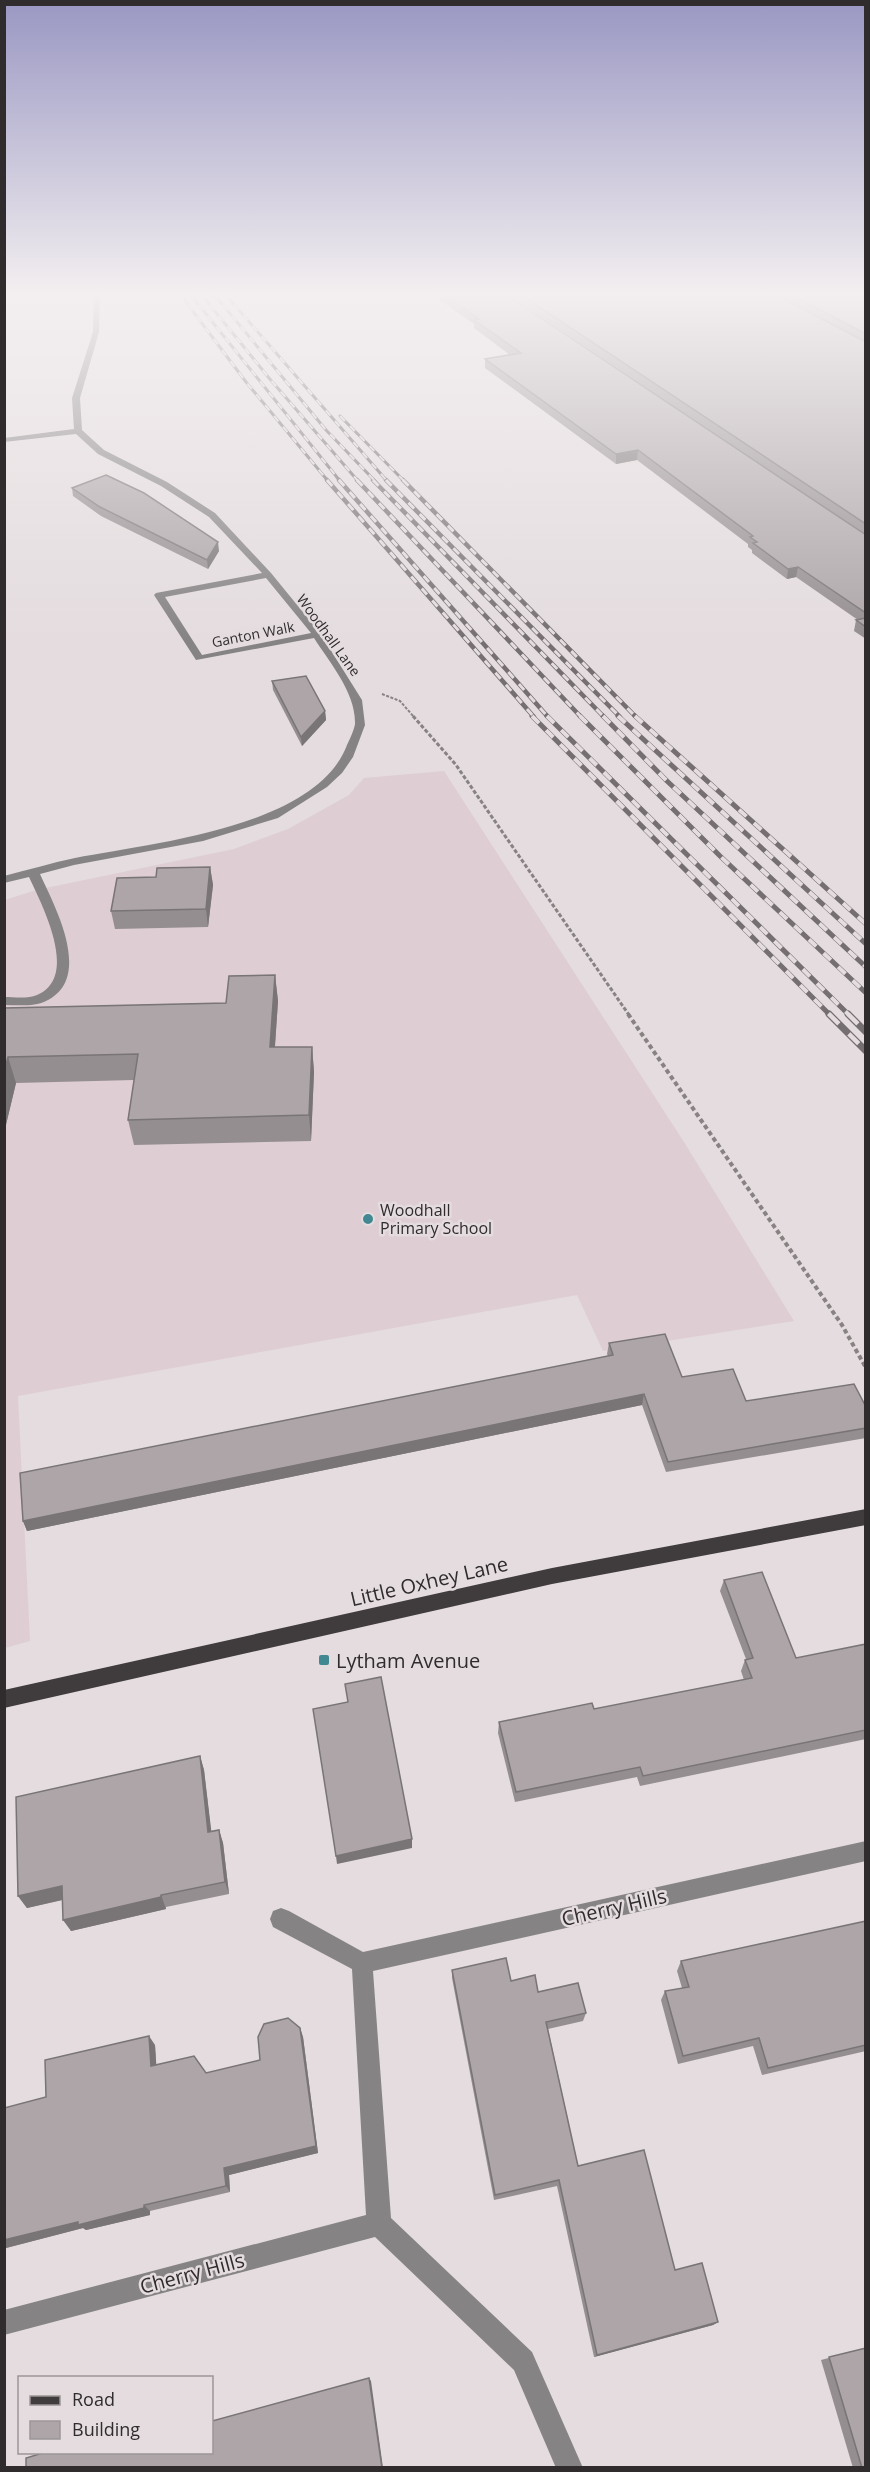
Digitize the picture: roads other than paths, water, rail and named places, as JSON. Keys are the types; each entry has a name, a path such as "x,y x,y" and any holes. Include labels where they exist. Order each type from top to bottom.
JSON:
{"main road":[{"name":"Little Oxhey Lane","path":"4,1699 552,1576 866,1517"}],"street":[{"path":"4,440 78,431 76,409"},
{"name":"Woodhall Lane","path":"4,880 111,855 203,838 274,816 323,785 338,771 348,758 360,725 357,700 348,682 316,635 268,574 212,514 164,484 101,452 78,431"},
{"name":"Ganton Walk","path":"268,574 159,595 199,658 316,635"},
{"path":"4,1001 33,1000 49,993 58,986 65,967 65,958 58,933 33,872"},
{"name":"Cherry Hills","path":"362,1963 866,1851"},
{"path":"281,1919 362,1963 379,2224 523,2361 570,2468"},
{"name":"Cherry Hills","path":"4,2323 379,2224"}],"railway":[{"path":"269,409 328,481"},
{"path":"283,409 340,481"},
{"path":"296,409 358,481"},
{"path":"309,409 375,481"},
{"path":"325,409 387,481"},
{"path":"340,416 404,481"},
{"path":"327,480 534,717"},
{"path":"339,480 548,717"},
{"path":"357,480 581,717"},
{"path":"373,480 604,717"},
{"path":"386,480 620,717"},
{"path":"403,480 635,716"},
{"path":"532,716 830,1015"},
{"path":"603,716 667,781 866,967"},
{"path":"618,716 866,944"},
{"path":"635,716 866,924"},
{"path":"548,717 849,1015"},
{"path":"581,717 720,856 866,993"},
{"path":"830,1015 866,1051"},
{"path":"849,1015 866,1032"}],"place":[{"name":"Woodhall Primary School","path":"368,1219"},
{"name":"Lytham Avenue","path":"324,1660"}]}
